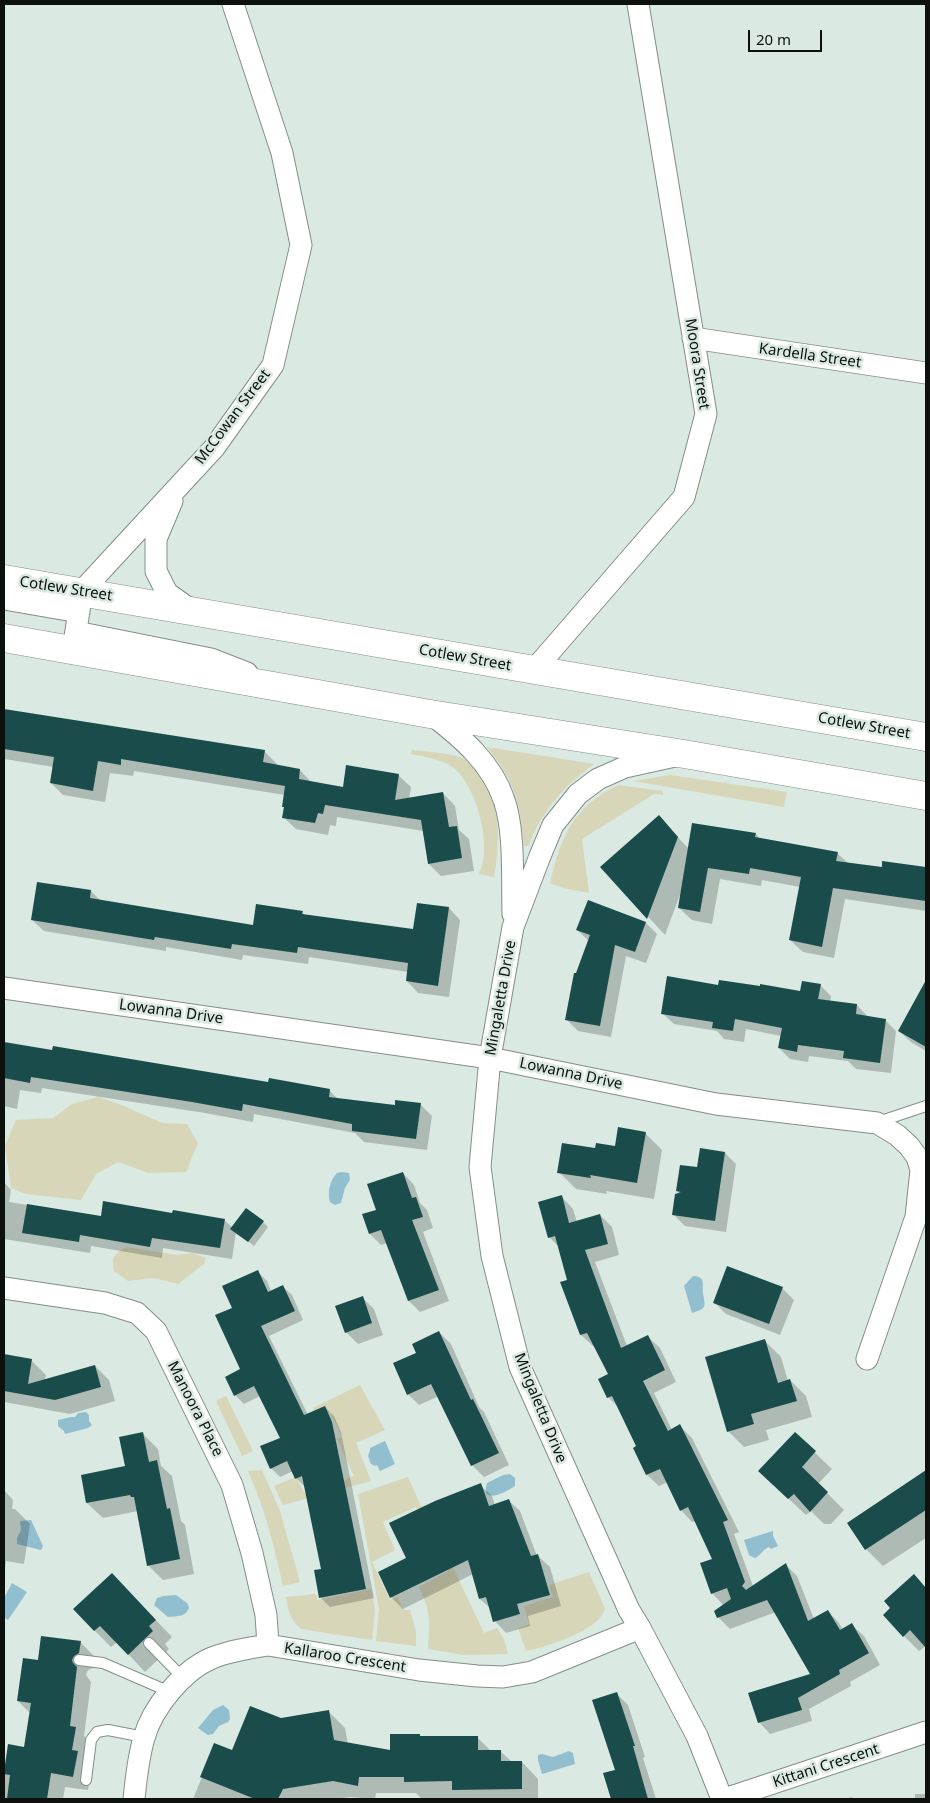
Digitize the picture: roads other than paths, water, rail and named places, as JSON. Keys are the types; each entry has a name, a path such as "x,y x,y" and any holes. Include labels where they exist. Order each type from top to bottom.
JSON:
{"main road":[{"name":"Cotlew Street","path":"4,579 78,621 280,686 430,714 684,754 926,796"},
{"name":"Cotlew Street","path":"4,638 78,621 192,610 926,737"}],"street":[{"name":"McCowan Street","path":"78,621 177,488 214,448 273,364 301,245 282,153 233,4"},
{"name":"Moora Street","path":"534,670 684,497 706,414 638,4"},
{"name":"Kardella Street","path":"693,338 926,373"},
{"path":"177,488 156,539 156,571 167,593 192,610"},
{"path":"4,599 78,621"},
{"name":"Mingaletta Drive","path":"430,714 463,739 488,769 505,800 511,835 513,927"},
{"name":"Mingaletta Drive","path":"684,754 625,767 598,778 578,794 553,825 513,927 490,1058 480,1167 492,1256 520,1367 629,1610 697,1736 724,1799"},
{"name":"Lowanna Drive","path":"4,988 490,1058 716,1104 877,1123 897,1135 909,1146 917,1157 923,1182 916,1217 868,1358"},
{"name":"Manoora Place","path":"4,1288 105,1303 137,1313 156,1331 232,1485 252,1553 266,1615 268,1645"},
{"name":"Kallaroo Crescent","path":"134,1799 136,1774 144,1737 160,1705 176,1685 211,1658 246,1648 268,1645 419,1670 503,1677 532,1672 640,1628"},
{"name":"Kittani Crescent","path":"724,1799 926,1732"}],"lane":[{"path":"877,1123 926,1106"},
{"path":"149,1644 176,1685"},
{"path":"79,1660 102,1663 176,1685"},
{"path":"86,1780 91,1740 97,1732 108,1730 144,1737"}],"water":[{"path":"337,1173 349,1173 350,1180 345,1188 341,1203 335,1205 330,1202 329,1190"},
{"path":"693,1276 702,1279 705,1304 701,1310 692,1313 684,1286"},
{"path":"86,1412 92,1425 88,1428 65,1434 58,1426 58,1420 75,1417 78,1413"},
{"path":"385,1441 395,1464 380,1471 377,1465 371,1464 368,1456 370,1448"},
{"path":"510,1474 515,1478 515,1486 495,1495 490,1496 487,1494 487,1483 503,1475"},
{"path":"31,1520 43,1546 41,1550 17,1544 17,1538 21,1530 20,1521"},
{"path":"773,1531 773,1536 778,1546 771,1549 767,1548 755,1558 749,1555 744,1540"},
{"path":"12,1583 27,1592 8,1620 4,1617 4,1598"},
{"path":"176,1595 187,1603 189,1607 184,1614 168,1617 154,1605 157,1598"},
{"path":"223,1705 229,1710 230,1719 228,1722 219,1726 213,1734 208,1735 198,1728 213,1710"},
{"path":"569,1751 573,1753 575,1764 542,1774 538,1755 542,1754 553,1757"}]}
